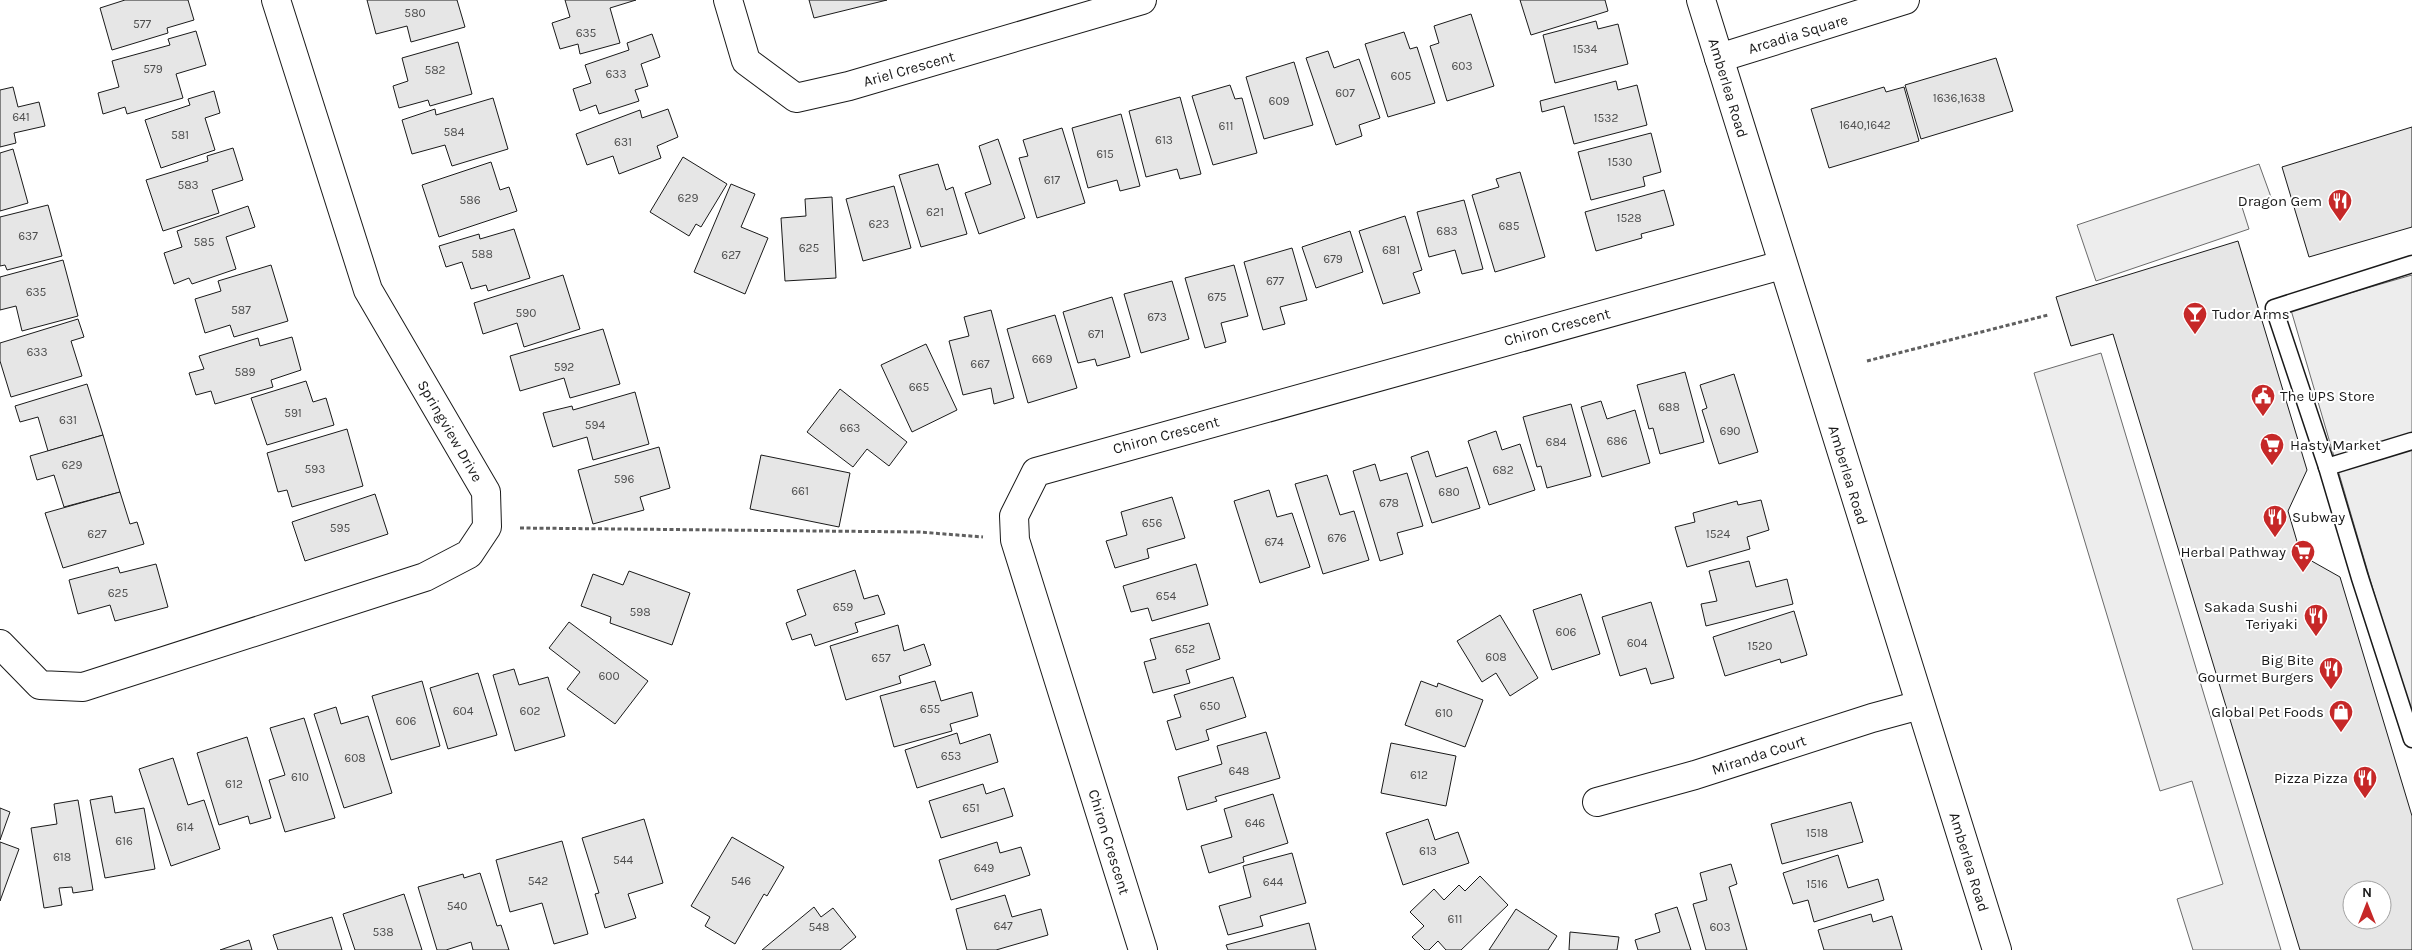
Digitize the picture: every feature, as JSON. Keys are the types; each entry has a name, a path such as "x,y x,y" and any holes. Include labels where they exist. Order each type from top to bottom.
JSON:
{"street":[{"name":"Springview Drive","path":"276,0 368,290 486,492 486,528"},
{"name":"Ariel Crescent","path":"728,0 746,61 796,98 849,86 1142,0"},
{"name":"Amberlea Road","path":"1701,0 1997,950"},
{"name":"Arcadia Square","path":"1719,58 1905,0"},
{"name":"Chiron Crescent","path":"1143,950 1015,540 1014,516 1036,472 1782,265"},
{"path":"0,644 40,685 83,687 425,577 469,554 486,528"},
{"name":"Miranda Court","path":"1597,802 1695,775 1872,718 1920,705"}],"lane":[{"path":"2412,264 2274,308 2327,467 2360,578 2412,739"},
{"path":"2327,467 2412,440"}],"path":[{"path":"1867,361 2048,315"},
{"path":"486,528 919,532 1015,540"}],"shaded area":[{"path":"2259,164 2271,197 2242,207 2249,229 2096,281 2077,225"},
{"path":"2412,275 2412,722 2291,310"},
{"path":"2101,353 2281,950 2193,950 2177,899 2223,884 2192,781 2160,791 2034,373"}],"building":[{"path":"125,0 188,0 194,20 167,28 168,33 112,50 100,8"},
{"path":"367,0 457,0 465,27 411,42 407,26 376,34"},
{"path":"565,0 636,0 610,8 620,43 580,54 578,44 560,49 552,23 570,17"},
{"path":"809,0 887,0 814,18"},
{"path":"1520,0 1605,0 1608,11 1531,35"},
{"path":"1471,14 1494,86 1447,101 1430,46 1439,43 1434,26"},
{"path":"1596,21 1598,29 1618,24 1628,64 1555,83 1543,35"},
{"path":"196,31 206,65 176,74 183,98 127,114 125,107 103,114 98,93 119,87 112,61 170,45 168,39"},
{"path":"1404,32 1410,49 1417,47 1435,103 1388,117 1365,44"},
{"path":"652,34 660,57 641,64 648,86 635,90 639,101 599,114 596,105 580,111 573,89 591,83 585,65 629,50 627,43"},
{"path":"458,42 472,94 430,106 428,100 399,108 393,86 408,81 402,58"},
{"path":"1328,51 1334,68 1359,59 1380,118 1359,125 1362,136 1336,145 1306,58"},
{"path":"1996,58 2013,111 1921,139 1905,85"},
{"path":"1294,62 1313,125 1264,139 1246,77"},
{"path":"1616,81 1618,90 1637,85 1647,125 1574,144 1564,106 1542,112 1540,101"},
{"path":"1230,85 1235,99 1242,98 1257,153 1213,165 1192,96"},
{"path":"13,87 18,107 39,102 45,126 14,133 16,143 0,147 0,90"},
{"path":"1884,87 1886,92 1904,87 1919,141 1829,168 1811,109"},
{"path":"214,91 220,113 205,118 215,150 161,168 145,120 190,105 188,99"},
{"path":"1180,97 1201,174 1180,179 1177,169 1146,177 1129,111"},
{"path":"493,98 508,149 452,166 445,145 412,154 402,120 435,109 436,115"},
{"path":"668,109 678,137 657,146 661,158 619,174 613,156 587,165 576,134 640,110 642,118"},
{"path":"1121,114 1140,186 1120,191 1117,180 1088,188 1072,128"},
{"path":"2412,127 2412,227 2309,257 2282,167"},
{"path":"1062,128 1085,203 1037,218 1019,158 1028,156 1023,140"},
{"path":"1651,133 1661,172 1643,177 1645,186 1591,200 1578,152"},
{"path":"998,139 1025,218 979,234 965,193 991,184 979,146"},
{"path":"233,148 243,180 212,190 219,213 163,231 146,180 208,161 207,156"},
{"path":"13,149 28,203 0,211 0,153"},
{"path":"683,157 727,184 701,227 696,224 689,236 650,212"},
{"path":"491,162 500,190 509,187 517,211 439,237 422,185"},
{"path":"938,164 946,190 953,187 967,234 921,247 899,175"},
{"path":"1520,172 1545,257 1495,272 1472,195 1499,187 1496,179"},
{"path":"731,184 755,194 741,227 768,238 745,294 694,272"},
{"path":"894,186 911,248 863,261 846,199"},
{"path":"1664,190 1674,225 1641,234 1642,238 1596,251 1585,212"},
{"path":"832,197 836,278 785,281 781,218 806,216 805,199"},
{"path":"1464,200 1483,269 1462,274 1455,250 1429,257 1417,212"},
{"path":"48,205 62,256 7,270 5,265 0,266 0,217"},
{"path":"248,206 255,227 226,237 236,269 192,284 189,278 174,284 164,253 182,247 177,231"},
{"path":"1405,216 1422,270 1413,273 1420,293 1383,304 1359,231"},
{"path":"514,229 530,278 488,291 486,285 471,289 462,262 446,267 439,246 479,234 480,239"},
{"path":"1350,231 1363,272 1316,288 1302,247"},
{"path":"2238,241 2307,470 2288,511 2301,555 2340,577 2412,816 2412,950 2300,950 2113,334 2071,346 2056,297"},
{"path":"1292,248 1307,300 1280,307 1285,324 1263,330 1244,262"},
{"path":"63,260 78,316 22,331 16,306 0,310 0,277"},
{"path":"271,265 288,321 234,337 230,325 205,333 195,299 221,291 218,281"},
{"path":"1234,265 1248,316 1221,323 1226,342 1205,348 1185,278"},
{"path":"563,275 580,329 524,347 517,323 483,334 474,303"},
{"path":"1172,281 1189,339 1141,353 1124,294"},
{"path":"1112,297 1130,357 1097,366 1095,359 1078,363 1063,312"},
{"path":"991,310 1014,398 994,404 991,388 963,395 949,341 969,336 964,317"},
{"path":"1055,315 1077,388 1028,403 1007,329"},
{"path":"78,319 84,337 71,341 82,376 11,397 0,361 0,343"},
{"path":"603,329 620,384 570,398 564,378 520,391 510,356"},
{"path":"292,337 301,370 271,380 273,387 215,404 211,391 196,395 189,373 204,369 199,356 258,338 260,346"},
{"path":"926,344 957,410 912,432 881,365"},
{"path":"1685,372 1704,442 1660,454 1653,428 1649,429 1637,385"},
{"path":"1734,374 1758,452 1719,464 1702,410 1707,408 1700,385"},
{"path":"306,381 313,402 326,398 334,425 267,445 251,398"},
{"path":"87,384 103,435 48,451 38,417 20,422 15,406"},
{"path":"840,389 907,442 889,466 867,449 853,467 807,432"},
{"path":"635,392 649,444 593,460 587,437 553,447 543,413 572,406 573,410"},
{"path":"1601,401 1607,419 1635,410 1650,463 1602,477 1581,407"},
{"path":"1571,404 1591,476 1547,488 1541,466 1537,467 1523,417"},
{"path":"347,429 363,486 292,507 287,490 278,492 267,453"},
{"path":"1496,431 1502,450 1520,444 1535,490 1489,505 1468,441"},
{"path":"103,435 120,492 64,507 54,475 37,480 30,456"},
{"path":"659,447 670,488 640,497 644,510 593,524 578,470"},
{"path":"1428,451 1436,477 1467,467 1480,508 1432,523 1411,457"},
{"path":"761,455 850,473 839,527 750,509"},
{"path":"1375,464 1380,481 1407,473 1423,526 1397,533 1403,554 1380,561 1353,471"},
{"path":"1327,475 1340,515 1354,511 1369,560 1323,574 1295,484"},
{"path":"1269,490 1277,517 1292,513 1310,567 1260,583 1234,501"},
{"path":"120,492 130,524 137,522 144,544 63,568 45,513"},
{"path":"375,494 388,534 305,561 292,522"},
{"path":"1172,497 1185,538 1147,549 1149,558 1115,568 1106,541 1127,535 1121,512"},
{"path":"1761,500 1769,530 1747,537 1750,549 1687,567 1675,527 1695,522 1693,513 1737,501 1738,505"},
{"path":"1749,561 1756,587 1787,579 1793,604 1706,626 1701,604 1717,601 1709,571"},
{"path":"156,564 168,607 115,621 110,605 78,614 69,580 118,567 120,573"},
{"path":"1196,564 1208,605 1152,621 1148,608 1131,612 1123,586"},
{"path":"855,570 864,599 878,595 885,614 855,623 858,632 815,646 811,634 792,640 786,623 806,615 797,590"},
{"path":"629,571 690,593 672,645 610,623 611,617 581,606 593,574 623,585"},
{"path":"1581,594 1600,654 1552,670 1533,610"},
{"path":"1651,602 1674,678 1651,684 1646,668 1620,676 1602,617"},
{"path":"1794,611 1807,655 1781,663 1780,659 1725,676 1713,637"},
{"path":"1500,615 1538,678 1510,696 1496,673 1482,682 1457,641"},
{"path":"569,622 648,681 615,724 567,689 580,672 549,648"},
{"path":"1209,623 1220,659 1186,670 1190,683 1153,693 1144,662 1156,659 1150,639"},
{"path":"898,625 904,651 924,644 931,665 899,676 901,683 846,700 830,646"},
{"path":"514,669 519,685 548,677 565,736 515,751 493,675"},
{"path":"478,673 497,735 448,749 430,688"},
{"path":"1233,677 1246,717 1206,730 1209,740 1176,750 1167,721 1181,717 1174,695"},
{"path":"422,681 440,746 391,760 372,696"},
{"path":"935,681 941,701 972,692 978,716 950,724 952,731 894,747 880,696"},
{"path":"1421,681 1437,687 1438,683 1483,700 1465,747 1405,725"},
{"path":"336,707 341,724 368,716 392,793 344,808 314,714"},
{"path":"304,718 335,818 285,832 269,780 285,775 270,728"},
{"path":"1266,732 1280,778 1215,797 1217,801 1187,810 1178,777 1222,764 1217,746"},
{"path":"957,733 960,744 990,734 998,762 917,788 905,750"},
{"path":"247,737 271,818 250,824 248,816 219,825 197,753"},
{"path":"1391,743 1456,756 1446,806 1381,793"},
{"path":"173,758 188,805 204,800 220,849 171,866 139,769"},
{"path":"983,784 986,794 1004,788 1013,816 941,838 929,801"},
{"path":"1273,794 1288,843 1243,857 1244,862 1209,873 1201,846 1232,837 1224,809"},
{"path":"112,796 115,813 144,808 155,869 105,878 90,800"},
{"path":"78,800 93,890 73,893 72,887 59,888 62,905 44,908 31,828 57,824 54,804"},
{"path":"1851,802 1863,842 1782,864 1771,824"},
{"path":"0,808 10,812 0,840"},
{"path":"644,819 663,883 628,894 636,918 605,928 595,894 599,893 582,838"},
{"path":"1428,819 1435,840 1458,832 1469,863 1403,885 1386,833"},
{"path":"732,837 784,867 767,896 764,894 735,944 705,926 710,917 691,906"},
{"path":"562,841 588,934 554,944 542,903 510,912 496,860"},
{"path":"0,842 19,849 0,901"},
{"path":"997,842 1000,853 1021,847 1030,875 951,900 939,860"},
{"path":"1292,853 1306,903 1260,916 1263,926 1228,935 1219,906 1251,897 1243,866"},
{"path":"1838,855 1848,888 1878,879 1884,900 1814,922 1808,900 1793,904 1783,873"},
{"path":"1731,864 1737,884 1729,887 1747,950 1706,950 1693,904 1707,900 1700,873"},
{"path":"480,873 497,926 501,925 509,950 473,950 471,942 446,950 437,950 418,887 463,874 464,878"},
{"path":"1480,876 1508,905 1461,950 1446,950 1438,941 1429,950 1425,950 1412,937 1424,926 1410,912 1434,889 1444,900 1459,885 1465,891"},
{"path":"404,894 422,950 355,950 343,914"},
{"path":"1005,895 1012,917 1041,909 1048,935 996,950 967,950 956,909"},
{"path":"814,907 821,917 833,908 856,937 840,950 762,950"},
{"path":"1677,907 1691,950 1638,950 1635,940 1660,932 1655,914"},
{"path":"1516,909 1557,936 1548,950 1489,950"},
{"path":"1871,914 1873,922 1892,916 1902,950 1824,950 1818,930"},
{"path":"332,917 342,950 278,950 273,935"},
{"path":"1309,923 1316,950 1228,950 1226,945"},
{"path":"1570,932 1619,937 1617,950 1569,950"},
{"path":"249,940 252,950 220,950"}],"place":[{"name":"Dragon Gem","path":"2340,222"},
{"name":"Tudor Arms","path":"2195,335"},
{"name":"The UPS Store","path":"2263,417"},
{"name":"Hasty Market","path":"2272,466"},
{"name":"Subway","path":"2275,538"},
{"name":"Herbal Pathway","path":"2303,573"},
{"name":"Sakada Sushi Teriyaki","path":"2316,637"},
{"name":"Big Bite Gourmet Burgers","path":"2331,690"},
{"name":"Global Pet Foods","path":"2341,733"},
{"name":"Pizza Pizza","path":"2365,799"}]}
